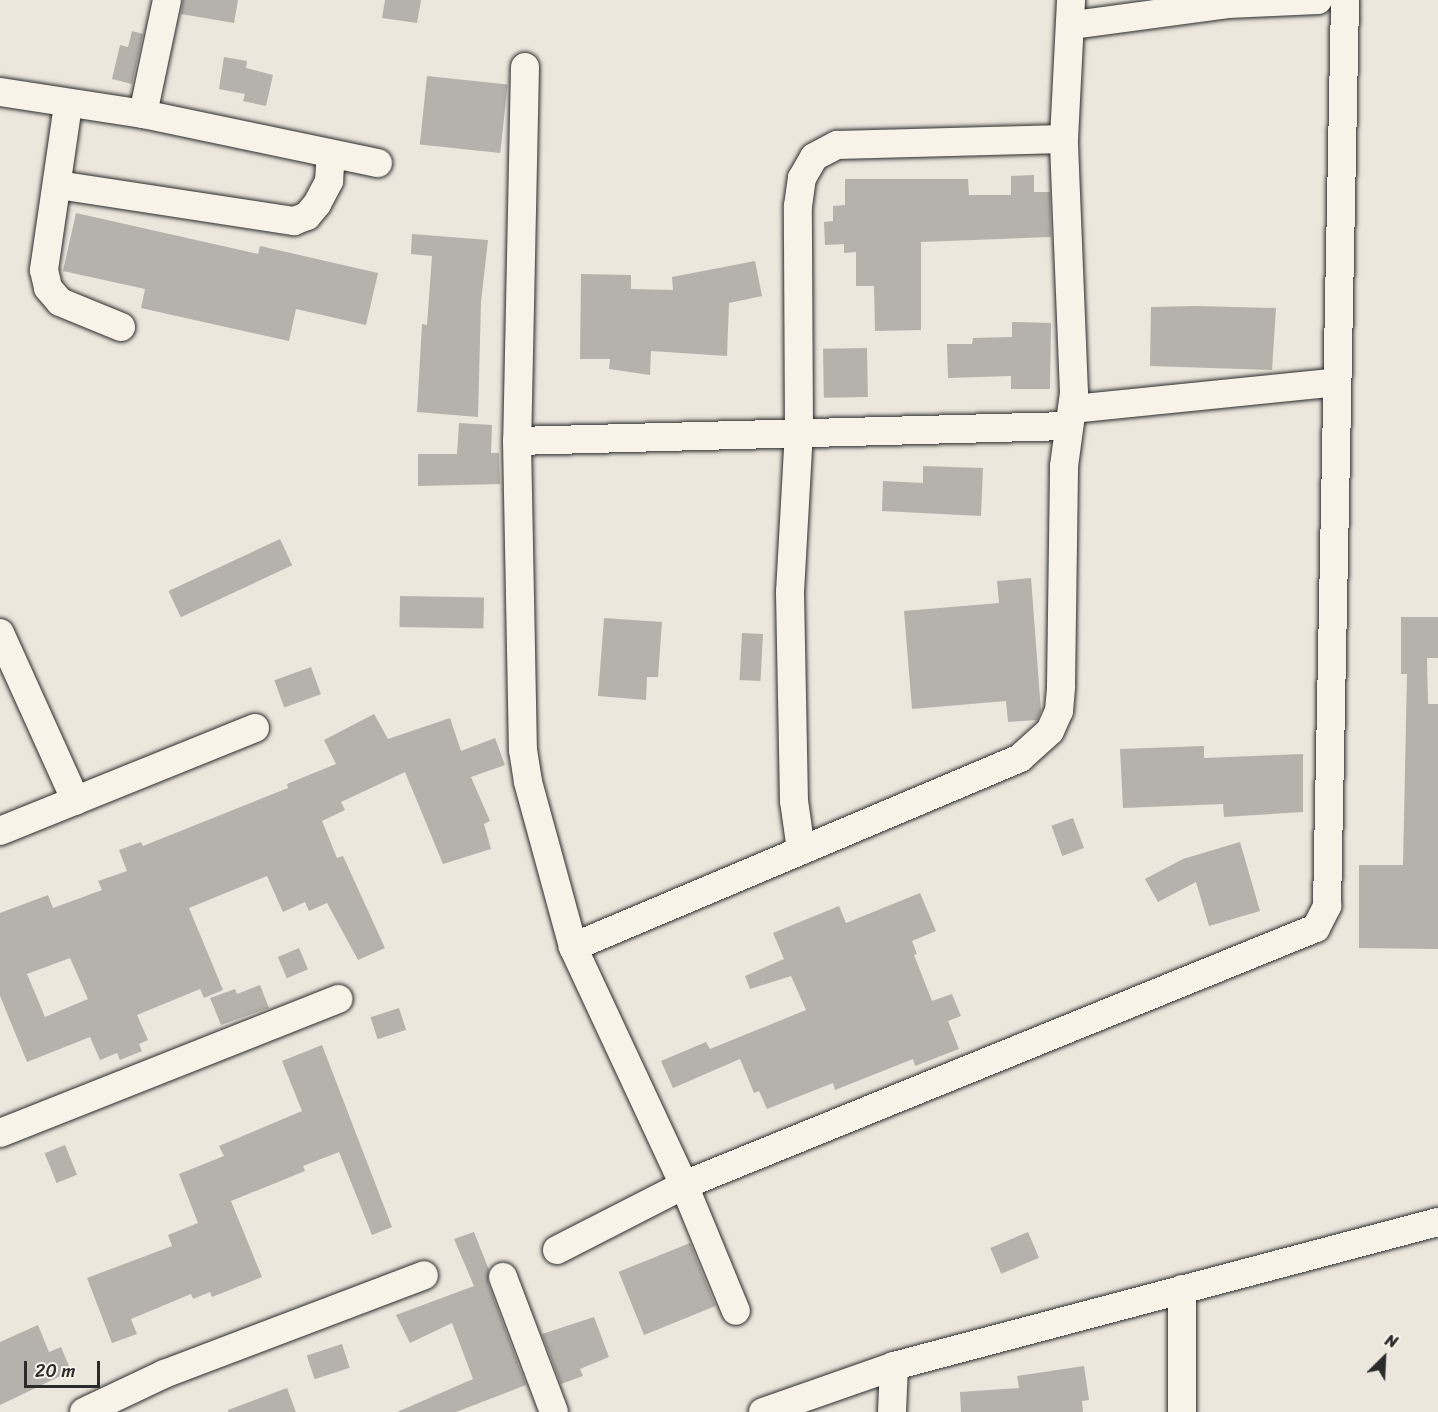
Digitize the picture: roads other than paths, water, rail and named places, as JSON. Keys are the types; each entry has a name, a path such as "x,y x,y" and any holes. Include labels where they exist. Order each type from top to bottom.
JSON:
{"street":[{"path":"142,114 167,0"},
{"path":"573,947 1020,758 1050,731 1059,711 1061,686 1064,466 1071,417 1064,138 1072,13 1318,0"},
{"path":"557,1250 684,1185 1316,928 1327,906 1345,0"},
{"path":"525,67 517,441 523,750 534,813 573,947 684,1185 736,1311"},
{"path":"0,92 68,105 142,114 378,163"},
{"path":"68,105 44,270 48,288 60,302 121,327"},
{"path":"801,850 794,801 790,592 799,433 798,206 802,178 814,157 837,145 1064,138"},
{"path":"58,185 294,221 306,216 317,204 329,181 332,155"},
{"path":"517,441 799,433 1071,417 1337,382"},
{"path":"0,633 76,801"},
{"path":"0,831 255,728"},
{"path":"0,1133 338,999"},
{"path":"763,1412 894,1366 1438,1222"},
{"path":"84,1412 164,1374 424,1275"},
{"path":"502,1277 554,1412"},
{"path":"1182,1289 1182,1412"},
{"path":"892,1412 894,1366"}]}
